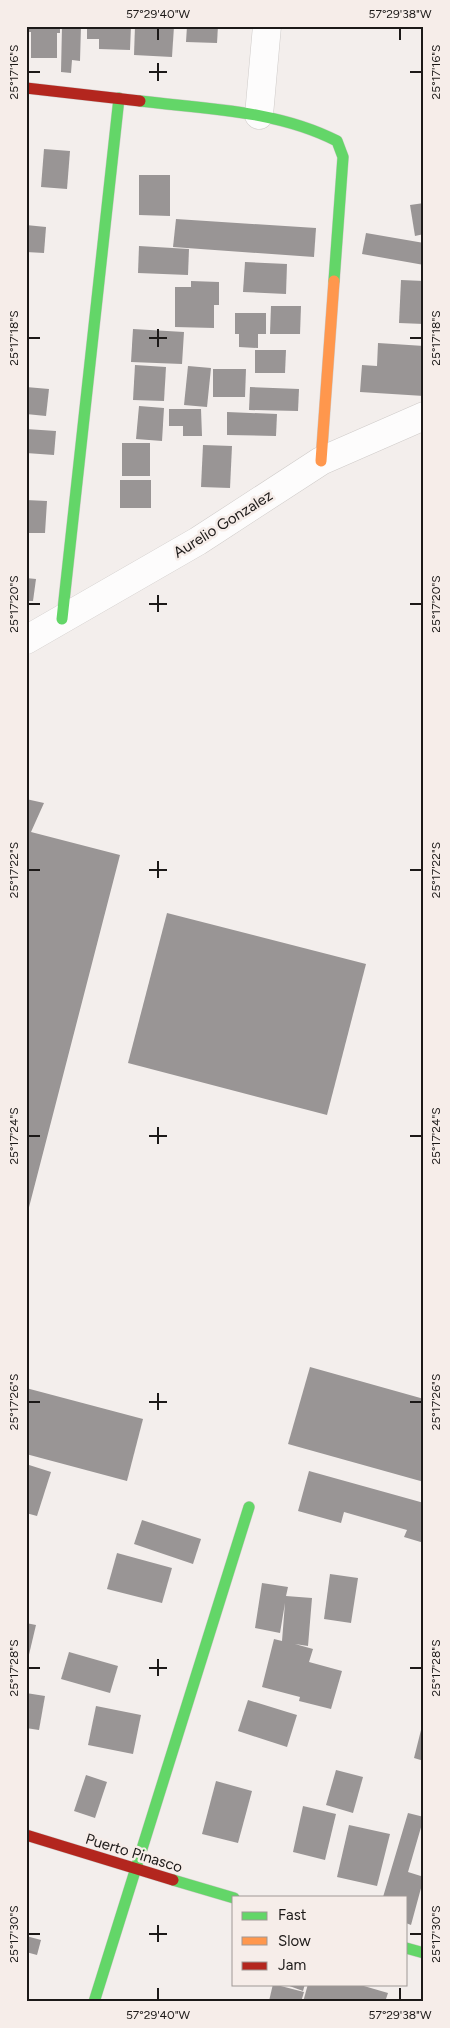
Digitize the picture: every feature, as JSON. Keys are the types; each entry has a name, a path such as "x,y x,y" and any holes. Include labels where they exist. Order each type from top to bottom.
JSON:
{"street":[{"path":"259,115 267,26"},
{"path":"26,88 259,115 328,135 337,141 341,150 321,461"},
{"path":"62,619 119,98"},
{"name":"Aurelio Gonzalez","path":"26,640 198,541 321,461 424,416"},
{"path":"94,2002 134,1869 249,1507"},
{"name":"Puerto Pinasco","path":"26,1835 232,1897"},
{"path":"408,1949 424,1953"}],"building":[{"path":"26,26 60,26 60,33 57,33 57,58 31,58 31,32 26,32"},
{"path":"62,26 81,26 80,61 72,60 71,73 61,72"},
{"path":"87,26 131,26 130,50 99,49 99,39 87,39"},
{"path":"135,26 174,26 172,57 134,55"},
{"path":"187,26 218,26 217,43 186,42"},
{"path":"44,149 70,151 67,189 41,187"},
{"path":"139,175 170,175 170,216 139,215"},
{"path":"424,203 424,234 415,236 410,205"},
{"path":"176,219 316,228 314,257 173,247"},
{"path":"26,225 46,227 44,253 26,252"},
{"path":"366,233 424,243 424,265 362,254"},
{"path":"139,246 189,249 188,275 138,273"},
{"path":"245,262 287,264 286,294 243,292"},
{"path":"401,280 424,281 424,324 399,323"},
{"path":"191,281 219,282 219,305 214,305 214,328 175,327 175,287 191,287"},
{"path":"271,306 301,306 300,334 270,334"},
{"path":"235,313 266,313 266,334 258,334 258,348 239,347 239,334 235,334"},
{"path":"133,329 184,332 182,364 131,362"},
{"path":"378,343 424,346 424,396 360,392 362,365 377,366"},
{"path":"255,350 286,350 285,373 255,373"},
{"path":"135,365 166,367 164,401 133,400"},
{"path":"188,366 211,368 207,407 184,405"},
{"path":"213,369 246,369 245,397 213,397"},
{"path":"26,387 49,389 46,416 26,414"},
{"path":"250,387 299,389 298,411 249,410"},
{"path":"139,406 164,408 162,441 136,439"},
{"path":"169,409 201,409 202,436 183,436 183,426 169,426"},
{"path":"227,412 277,414 276,436 227,435"},
{"path":"26,429 56,431 54,455 26,453"},
{"path":"122,443 150,443 150,476 122,476"},
{"path":"203,445 232,446 230,488 201,487"},
{"path":"120,480 151,480 151,508 120,508"},
{"path":"26,500 47,501 45,533 26,533"},
{"path":"26,578 36,579 33,601 26,601"},
{"path":"26,799 44,803 31,832 120,855 27,1215"},
{"path":"167,913 366,964 327,1115 128,1063"},
{"path":"310,1367 424,1399 424,1482 288,1444"},
{"path":"26,1388 143,1419 127,1481 26,1454"},
{"path":"26,1464 51,1472 37,1516 26,1513"},
{"path":"309,1471 424,1503 424,1543 404,1537 407,1530 344,1512 341,1523 298,1511"},
{"path":"142,1520 201,1539 193,1564 134,1544"},
{"path":"117,1553 172,1568 162,1603 107,1589"},
{"path":"330,1574 358,1578 351,1623 324,1619"},
{"path":"262,1583 288,1587 286,1596 312,1598 308,1646 295,1644 313,1649 309,1662 342,1671 331,1709 299,1701 300,1697 262,1687 274,1639 282,1641 285,1603 280,1633 255,1628"},
{"path":"26,1623 36,1625 27,1663 26,1663"},
{"path":"69,1652 118,1666 110,1693 61,1679"},
{"path":"26,1693 45,1696 39,1730 26,1728"},
{"path":"248,1700 297,1715 287,1747 238,1731"},
{"path":"96,1706 141,1715 133,1754 88,1745"},
{"path":"421,1730 424,1731 424,1761 414,1758"},
{"path":"336,1770 363,1777 353,1813 326,1805"},
{"path":"86,1775 107,1782 95,1818 74,1811"},
{"path":"216,1781 252,1791 238,1843 202,1834"},
{"path":"303,1806 336,1814 325,1860 293,1852"},
{"path":"408,1813 424,1817 408,1872 424,1877 411,1925 408,1924 408,1896 383,1896"},
{"path":"349,1825 390,1834 377,1886 337,1877"},
{"path":"26,1936 41,1940 37,1955 26,1952"},
{"path":"273,1986 281,1986 304,1992 301,2002 269,2001"},
{"path":"289,1986 304,1986 303,1991"},
{"path":"307,1986 364,1986 388,1993 385,2002 303,2002"}],"traffic: fast":[{"path":"62,619 119,98"},
{"path":"140,101 240,112 265,117 290,123 337,141 343,157 334,281"},
{"path":"94,2002 249,1507"},
{"path":"173,1880 232,1897"},
{"path":"408,1949 424,1953"}],"traffic: slow":[{"path":"321,461 334,281"}],"traffic: jam":[{"path":"26,88 140,101"},
{"path":"26,1835 173,1880"}]}
